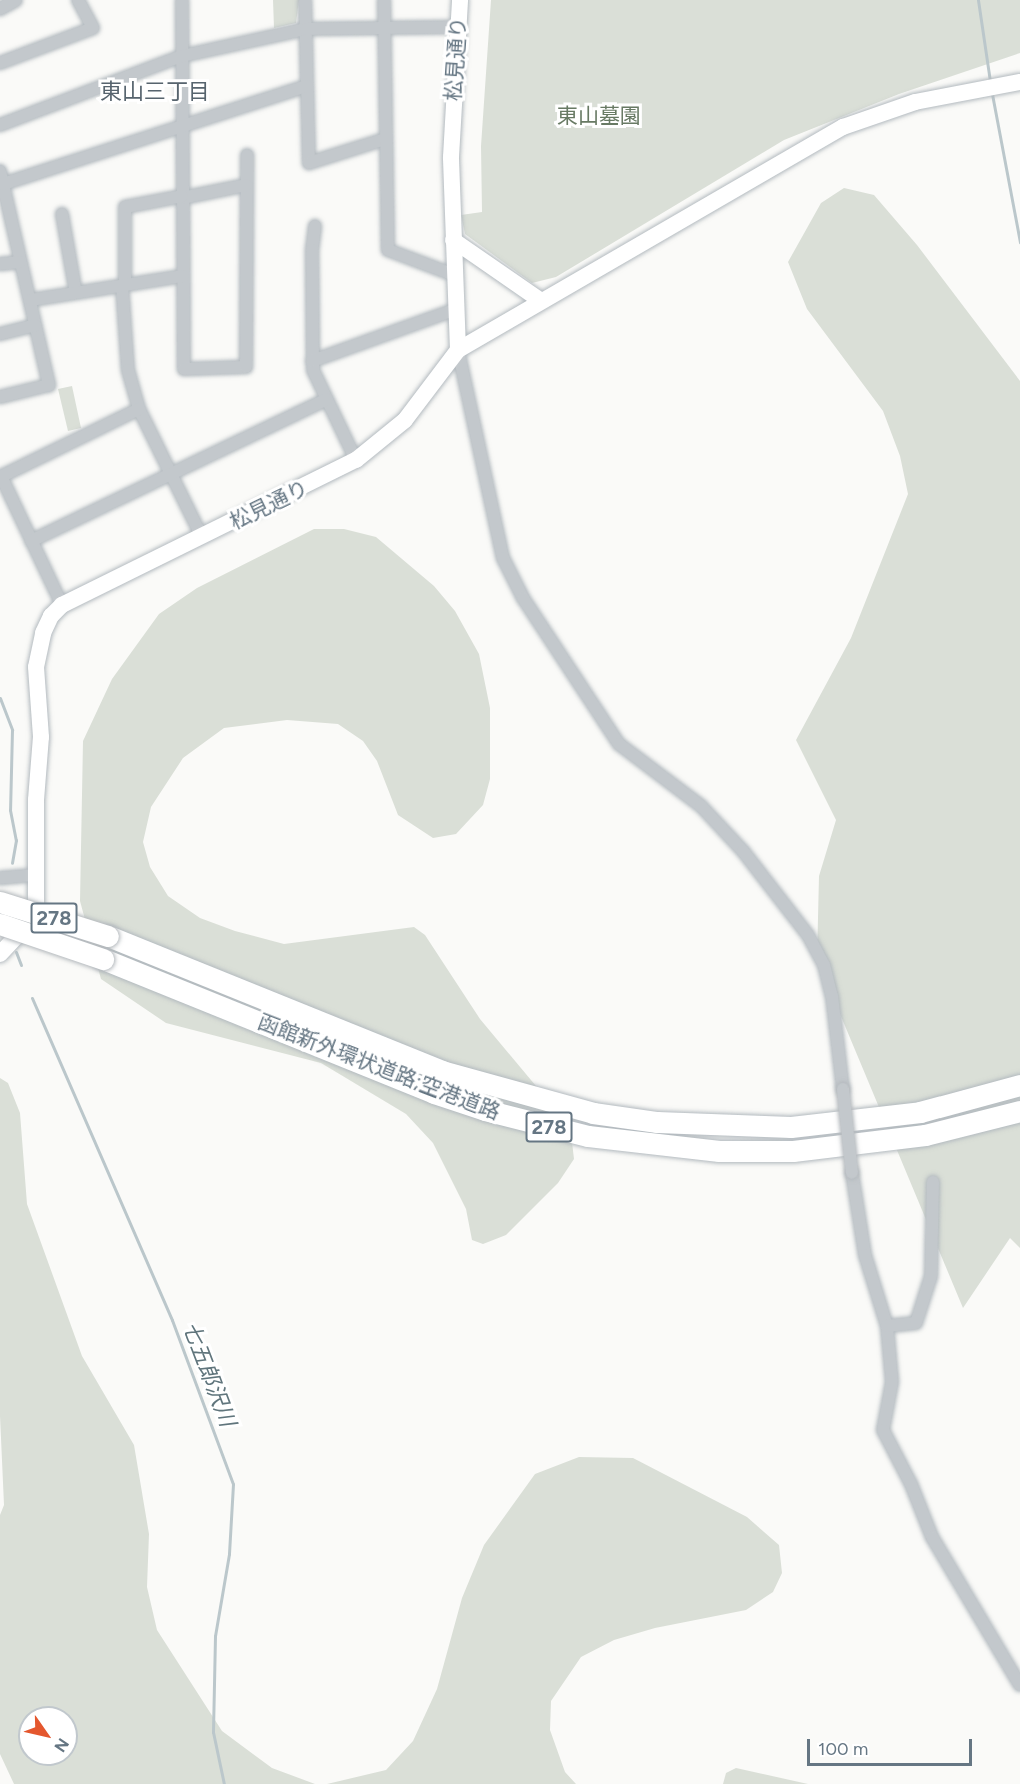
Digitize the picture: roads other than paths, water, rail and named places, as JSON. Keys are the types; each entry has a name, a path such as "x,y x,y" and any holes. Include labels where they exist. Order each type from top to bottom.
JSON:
{"highway":[{"name":"函館新外環状道路;空港道路","path":"0,902 108,936 442,1071 593,1113 657,1122 791,1127 920,1112 1020,1085"},
{"name":"函館新外環状道路;空港道路","path":"0,924 103,958 434,1093 485,1110 588,1136 719,1151 793,1151 924,1135 1020,1111"}],"street":[{"path":"0,9 16,0"},
{"path":"0,63 93,28 78,0"},
{"path":"182,0 184,369 246,367 247,155"},
{"path":"305,0 309,163 385,139"},
{"path":"384,0 388,250 454,274"},
{"name":"松見通り","path":"0,954 16,940 32,915 38,891 36,800 41,737 36,667 43,633 62,605 356,460 405,420 458,350 454,310 452,112 460,0"},
{"path":"0,125 182,57 306,29 458,27"},
{"path":"1020,82 915,102 843,127 458,350 503,558 523,598 619,744 700,806 743,851 808,935 824,965 832,996 852,1173 865,1255 887,1326 892,1382 883,1430 888,1444 911,1484 932,1537 1020,1685"},
{"path":"0,398 49,385 1,178 307,86"},
{"path":"202,537 140,409 129,370 123,285 125,207 246,184"},
{"path":"62,214 76,293"},
{"path":"315,226 312,362 356,460"},
{"path":"453,240 541,301"},
{"path":"0,264 20,262"},
{"path":"31,300 183,276"},
{"path":"312,362 454,310"},
{"path":"0,334 35,325"},
{"path":"31,541 327,399"},
{"path":"62,605 1,476 140,409"},
{"path":"0,878 36,875"},
{"path":"887,1326 916,1323 931,1275 933,1182"}],"waterway":[{"path":"978,0 990,81"},
{"path":"992,94 1020,242"},
{"name":"七五郎沢川","path":"0,698 12,730 10,810 16,840 12,863"},
{"name":"七五郎沢川","path":"16,952 21,965"},
{"name":"七五郎沢川","path":"32,998 172,1320 233,1484 229,1554 215,1636 213,1732 224,1784"}],"district":[{"name":"東山三丁目","path":"155,92"}],"park label":[{"name":"東山墓園","path":"599,116"}]}
